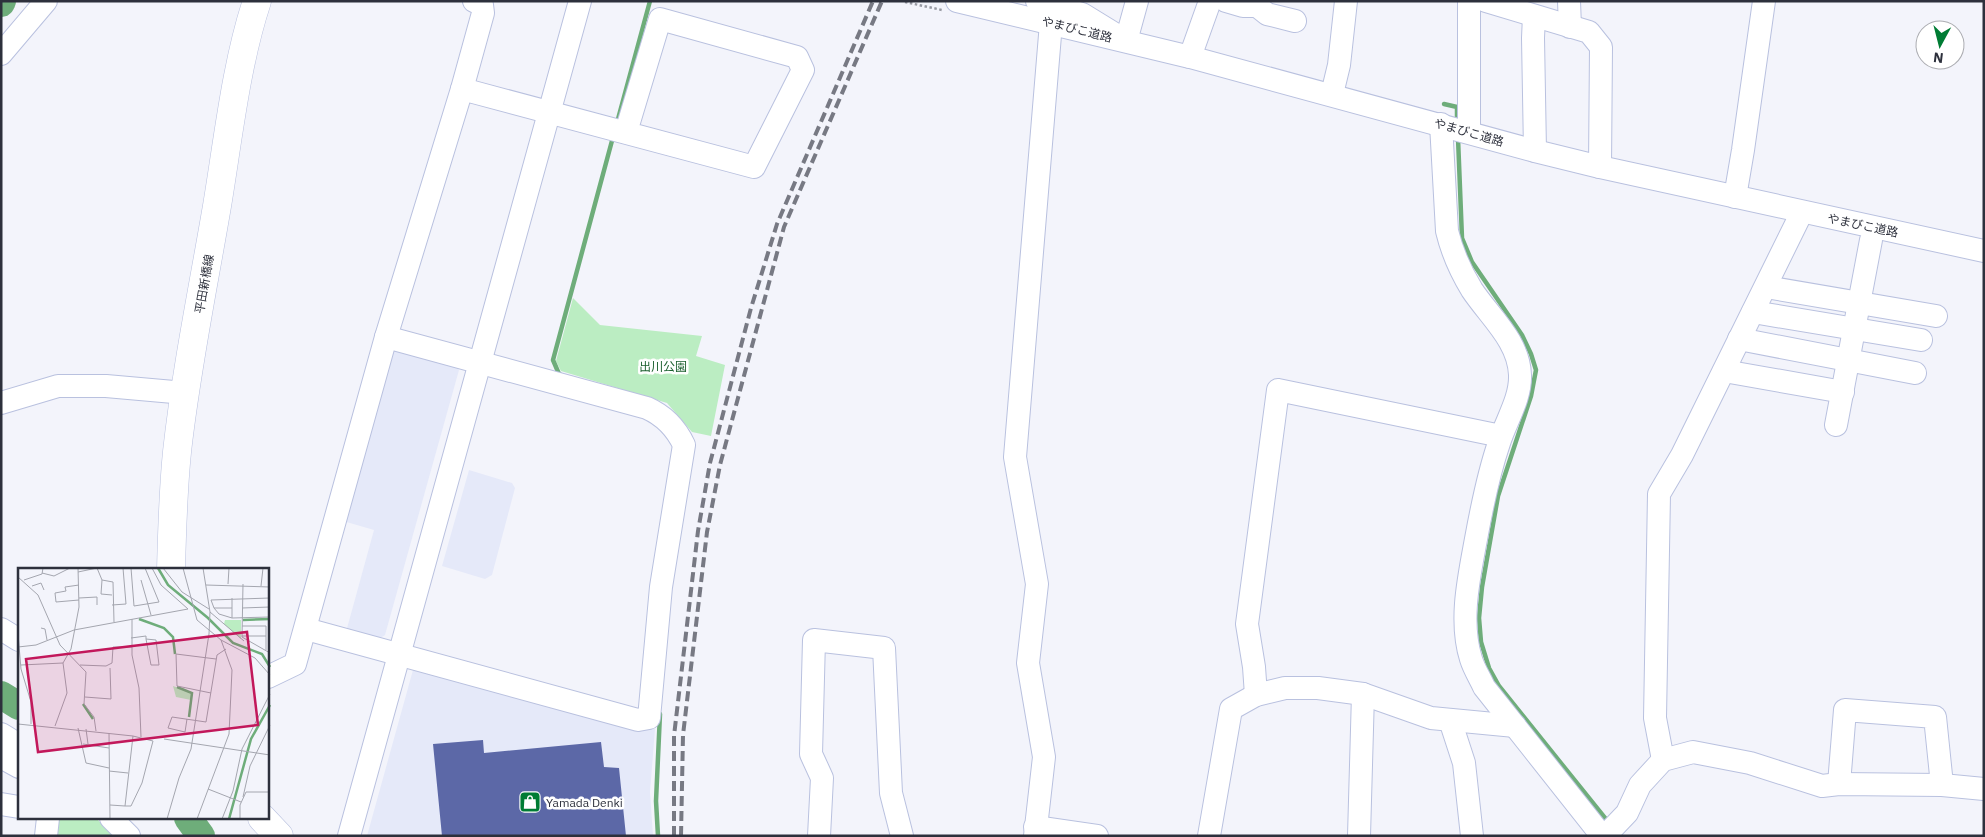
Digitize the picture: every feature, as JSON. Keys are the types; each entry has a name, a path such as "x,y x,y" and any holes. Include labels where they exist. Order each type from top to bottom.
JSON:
{"main road":[{"name":"平田新橋線","path":"172,568 173,504 177,452 185,393 239,76 257,1"},
{"path":"264,820 278,836"}],"street":[{"path":"1,54 46,1"},
{"path":"269,677 295,664 306,629 386,337 462,89 483,12 482,5 474,1"},
{"path":"349,836 580,1"},
{"name":"やまびこ道路","path":"957,1 1190,57 1600,167 1984,250"},
{"path":"1037,1 1082,14 1126,42 1137,1"},
{"path":"1190,57 1210,1"},
{"path":"1226,1 1243,6 1259,4 1266,14 1295,21"},
{"path":"1332,94 1338,65 1346,1"},
{"path":"1469,1 1447,231 1451,249 1472,290 1506,335 1516,354 1520,374 1518,392 1487,478 1469,574 1465,611 1466,636 1471,659 1484,687 1515,726 1610,830 1627,813 1640,785 1663,760 1693,752 1750,762 1822,786 1839,784 1942,785 1984,789"},
{"path":"1569,1 1570,26"},
{"path":"1735,197 1744,150 1764,1"},
{"path":"1497,3 1590,32 1601,47 1600,167"},
{"path":"1534,16 1536,151"},
{"path":"462,89 754,167 803,70 796,57 660,19 626,132"},
{"path":"1051,23 1015,457 1037,584 1028,663 1044,757 1035,831 1097,836"},
{"path":"1663,760 1655,718 1659,494 1682,455 1802,212"},
{"path":"1836,426 1871,240"},
{"path":"1766,287 1936,316"},
{"path":"1753,312 1921,340"},
{"path":"306,629 638,720 649,718 662,587 684,445 678,434 658,413 648,408 386,337"},
{"path":"1739,339 1915,373"},
{"path":"1724,371 1843,392"},
{"path":"1,404 58,386 106,386 185,393"},
{"path":"1256,695 1254,667 1247,624 1278,390 1501,436"},
{"path":"1,629 18,639"},
{"path":"819,836 822,778 811,754 814,640 884,648 891,793 902,836"},
{"path":"1209,836 1231,709 1256,695 1285,688 1310,688 1363,694 1431,718 1515,726"},
{"path":"1360,836 1363,694"},
{"path":"1839,784 1845,710 1936,717 1942,785"},
{"path":"1450,720 1464,764 1472,836"},
{"path":"1,734 18,743"},
{"path":"1,757 18,766"},
{"path":"1,804 18,807"},
{"path":"46,836 48,820"},
{"path":"114,820 130,836"}],"shaded area":[{"path":"398,348 454,362 459,370 385,635 377,640 346,632 374,530 343,521 389,353"},
{"path":"469,470 512,483 515,488 492,575 485,579 442,566"},
{"path":"419,665 655,729 650,792 653,836 367,836 413,670"}],"green space":[{"name":"出川公園","path":"573,298 600,325 702,336 696,356 725,365 711,436 692,432 667,403 561,371 556,361"},
{"path":"56,820 98,820 114,836 53,836"}],"building":[{"name":"Yamada Denki","path":"483,740 484,753 601,742 604,767 619,768 626,836 442,836 433,744"}],"waterway":[{"path":"618,119 650,1"},
{"path":"1444,104 1457,107 1457,123"},
{"path":"561,375 553,360 613,137"},
{"path":"1458,138 1462,238 1472,262 1522,335 1536,370 1531,396 1498,496 1482,587 1479,618 1481,642 1489,668 1499,686 1609,823"},
{"path":"1,695 18,705"},
{"path":"658,836 656,801 660,714"},
{"path":"189,820 201,836"}],"railway":[{"path":"674,836 674,736 698,531 710,463 751,308 777,224 873,1"},
{"path":"681,836 683,735 707,532 720,465 784,227 882,1"}],"place":[{"name":"Yamada Denki","path":"530,802"}]}
